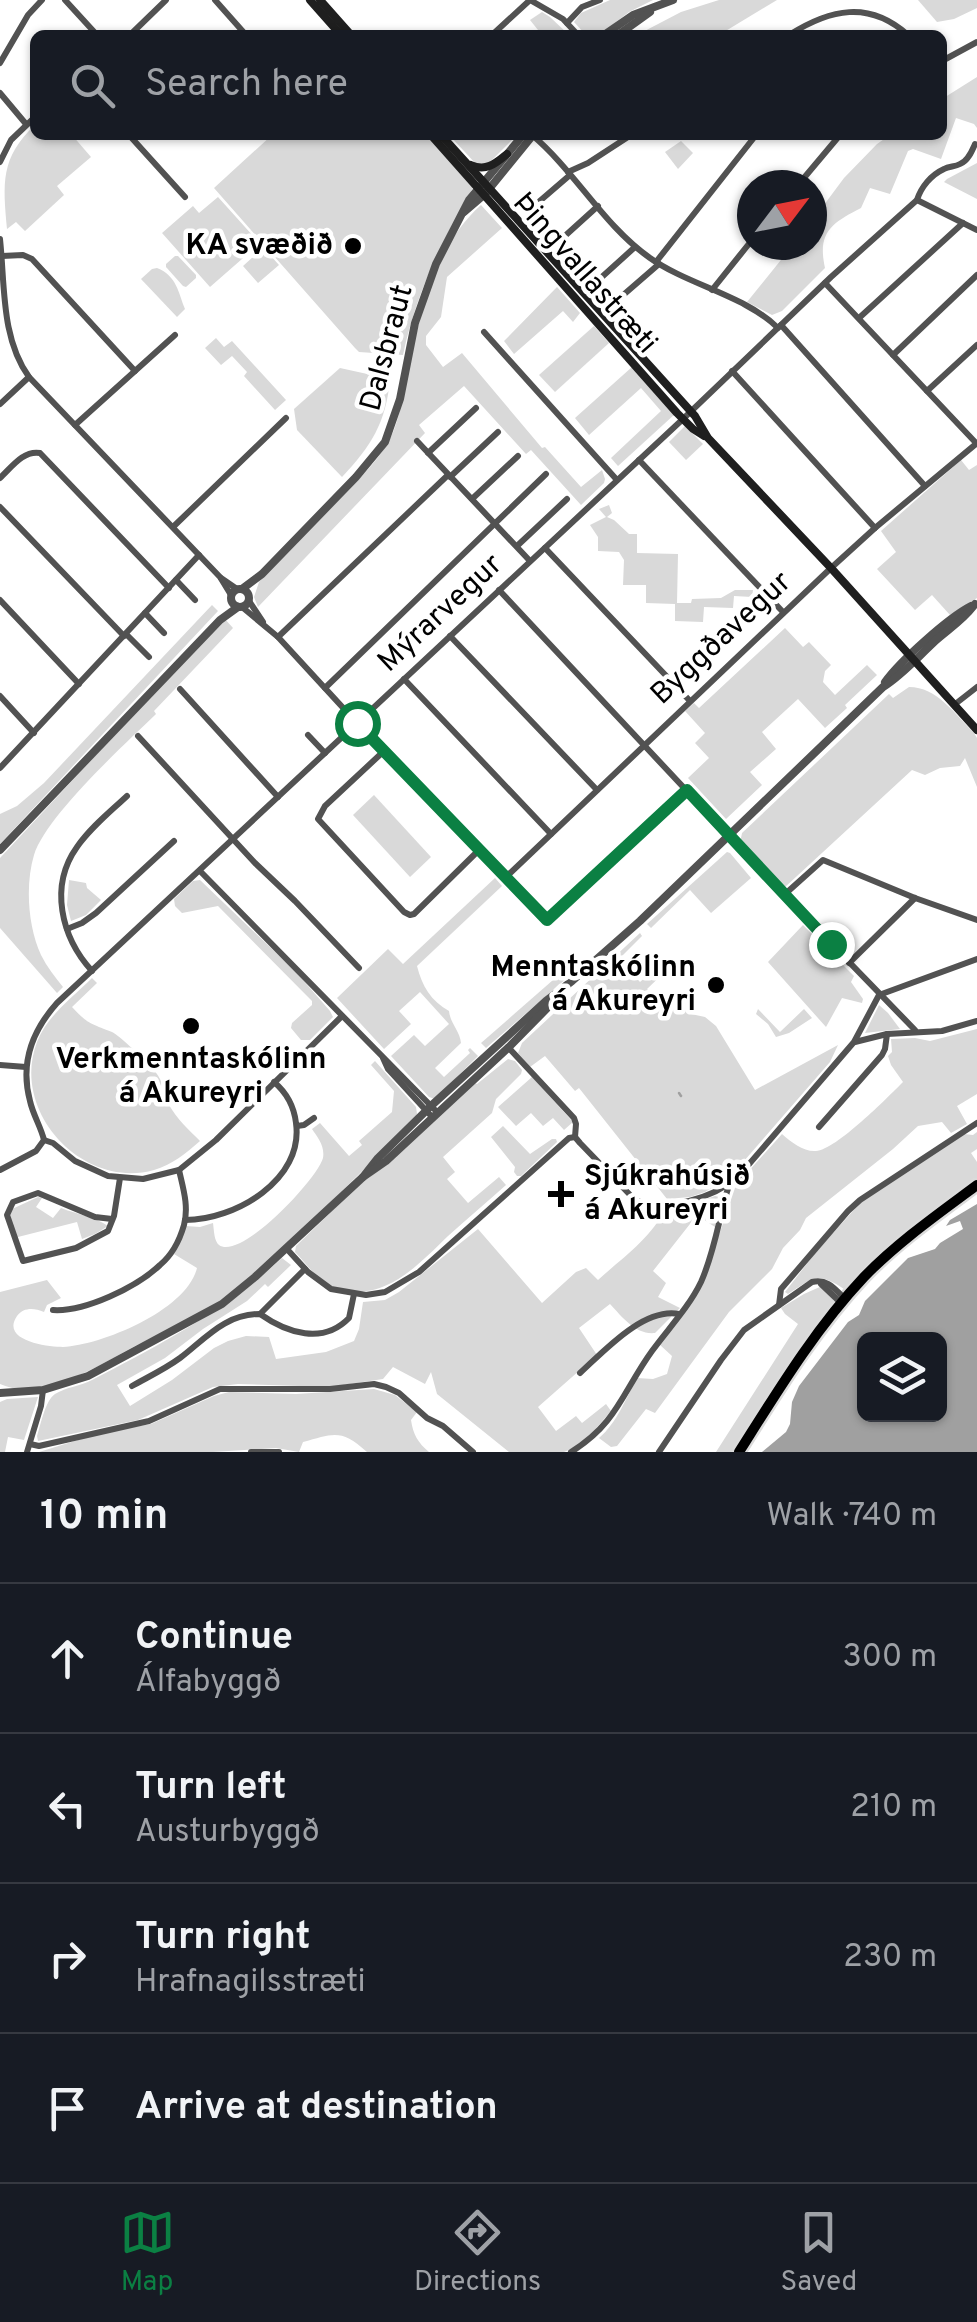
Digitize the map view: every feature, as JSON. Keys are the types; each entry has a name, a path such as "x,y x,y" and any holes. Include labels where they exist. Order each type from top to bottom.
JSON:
{"highway":[{"path":"738,1452 843,1301 889,1253 977,1187"}],"main road":[{"path":"317,1 338,30"},
{"path":"317,1 347,30"},
{"name":"Þingvallastræti","path":"436,140 977,730"},
{"name":"Þingvallastræti","path":"445,140 484,188"},
{"path":"463,160 482,168 507,154"}],"street":[{"path":"0,62 28,14 42,0"},
{"path":"65,0 92,30"},
{"path":"135,30 166,0"},
{"path":"215,0 242,30"},
{"path":"497,30 530,0 573,30"},
{"path":"566,22 582,8 600,0"},
{"path":"611,30 633,15 673,0"},
{"path":"625,30 658,6"},
{"path":"798,30 826,14 855,10 883,17 901,30"},
{"path":"947,59 977,42"},
{"path":"0,93 26,124"},
{"path":"0,162 10,140 30,121"},
{"path":"134,140 186,197"},
{"name":"Dalsbraut","path":"484,188 519,140"},
{"name":"Dalsbraut","path":"0,850 385,442 397,410 415,323 444,247 469,200 527,140"},
{"path":"537,140 635,247 779,327 925,486"},
{"path":"527,212 569,174 624,140"},
{"path":"614,304 658,263 752,140"},
{"path":"811,170 836,140"},
{"name":"Mýrarvegur","path":"26,1067 33,1037 57,1003 917,200 924,186 945,168 962,164 975,144"},
{"path":"917,200 977,230"},
{"path":"556,244 598,206"},
{"path":"858,318 963,223"},
{"path":"0,239 11,343 30,377 547,920 687,790"},
{"path":"592,285 635,247"},
{"path":"2,256 18,254 32,259 135,371"},
{"path":"712,290 737,259"},
{"path":"893,355 977,275"},
{"path":"825,282 977,444"},
{"path":"484,332 618,480"},
{"path":"75,424 175,334"},
{"path":"927,391 977,344"},
{"path":"732,372 875,528"},
{"path":"0,404 30,377"},
{"path":"428,453 476,408"},
{"path":"173,527 286,418"},
{"path":"278,637 498,432"},
{"path":"417,441 530,561"},
{"name":"Byggðavegur","path":"506,877 831,568 977,444"},
{"path":"0,478 30,452 40,453 169,588"},
{"path":"472,499 518,456"},
{"path":"639,460 784,612"},
{"path":"324,688 546,474"},
{"path":"516,546 567,499"},
{"path":"0,507 148,656"},
{"path":"544,548 690,701"},
{"path":"0,768 199,555"},
{"path":"176,580 196,600"},
{"path":"499,590 915,1030"},
{"path":"0,600 79,684"},
{"path":"0,1393 43,1390 88,1376 205,1315 242,1288 363,1177 386,1161 432,1112 640,921 912,658 967,616 976,604"},
{"path":"146,613 164,633"},
{"path":"450,636 598,790"},
{"path":"404,679 551,834"},
{"path":"954,704 977,688"},
{"path":"180,690 278,797"},
{"path":"0,696 34,733"},
{"path":"308,735 325,753"},
{"path":"138,736 359,968"},
{"path":"384,751 325,806 318,819 404,912 414,914 480,850"},
{"path":"92,971 66,929 60,901 63,880 70,858 90,831 127,796"},
{"path":"66,929 96,913 174,840"},
{"path":"784,895 823,860 977,920"},
{"path":"200,871 432,1112"},
{"path":"849,963 914,898"},
{"path":"506,1044 574,1118 575,1137 635,1200 664,1204 692,1200 730,1184 761,1152 854,1042 880,995 977,959"},
{"path":"0,1064 26,1067 29,1098 44,1140 92,1170 143,1180 178,1170 216,1140 342,1016"},
{"path":"854,1042 915,1030 932,1032 977,1021"},
{"path":"820,1126 882,1055 888,1034"},
{"path":"185,1220 205,1219 236,1209 272,1184 294,1154 296,1126 288,1098 274,1082"},
{"path":"296,1126 304,1126 314,1118"},
{"path":"779,1305 781,1288 860,1200 977,1123"},
{"path":"286,1248 331,1289 366,1296 385,1292 410,1279 575,1137"},
{"path":"0,1170 36,1151 44,1140"},
{"path":"53,1310 97,1301 142,1279 168,1257 185,1220 185,1196 178,1170"},
{"path":"112,1219 38,1193 13,1202 7,1215 22,1261 76,1248 108,1231 112,1219 120,1178"},
{"path":"571,1452 615,1413 637,1373 700,1283 730,1184"},
{"path":"260,1314 305,1269"},
{"path":"659,1452 744,1330 806,1286 826,1286 843,1301"},
{"path":"132,1386 177,1360 218,1326 243,1315 260,1314 284,1329 308,1333 336,1328 349,1318 354,1294"},
{"path":"580,1373 636,1326 662,1313 679,1314"},
{"path":"43,1390 29,1448 149,1421 220,1389 330,1389 374,1384 395,1390 472,1452"},
{"path":"252,1452 279,1452"}],"shaded area":[{"path":"610,0 653,0 606,30 581,30 574,22 581,13"},
{"path":"719,0 777,0 727,30 647,30 681,12"},
{"path":"918,0 977,0 977,8 937,22"},
{"path":"542,12 564,30 538,30 530,20"},
{"path":"977,77 977,128 956,118 941,159 913,149 908,151 890,194 870,188 861,208 827,234 827,201 877,144 883,140 947,140 947,96"},
{"path":"30,130 30,140 76,140 91,157 57,186 64,195 25,231 16,222 7,229 5,198 6,172"},
{"name":"KA svæðið","path":"267,140 434,140 474,186 431,268 403,355 359,352 214,188"},
{"path":"454,140 512,140 490,162 477,165"},
{"path":"681,141 693,153 678,169 665,152"},
{"path":"977,163 977,199 944,182 947,179"},
{"path":"218,197 279,265 258,283 243,266 254,256 250,252 210,287 162,233 193,206 199,213"},
{"path":"481,205 502,228 447,277 441,317 426,336 426,345 443,367 462,353 542,448 581,487 602,470 604,483 581,505 531,450 526,454 464,386 419,425 425,433 258,607 254,597 259,582 362,476 390,439 430,286 451,242"},
{"path":"175,256 196,275 186,287 166,267"},
{"path":"781,260 824,260 825,268 782,311 772,315 747,302"},
{"path":"157,268 169,275 178,291 185,309 177,317 141,279"},
{"path":"557,287 580,313 573,322 563,311 514,354 504,341"},
{"path":"594,326 609,343 555,392 539,375"},
{"path":"216,338 224,347 232,341 286,400 275,410 244,376 247,372 232,356 221,365 205,348"},
{"path":"632,367 675,414 618,466 611,458 661,411 641,388 589,435 575,418"},
{"path":"340,368 390,379 385,409 375,433 342,477 297,430 294,409"},
{"path":"685,426 703,444 686,460 669,442"},
{"path":"961,460 969,470 977,465 977,598 950,615 932,595 915,610 877,569 896,552 881,531"},
{"path":"609,505 612,513 607,517 629,534 637,534 637,553 678,554 677,603 721,598 735,590 753,590 752,597 734,596 733,608 704,607 703,622 675,621 675,604 646,603 646,585 623,585 624,560 619,552 598,551 598,537 590,525 606,517 599,509"},
{"path":"212,605 218,611 0,844 0,814 17,806 44,783"},
{"path":"224,618 233,628 70,801 41,839 29,879 31,919 41,955 63,987 57,993 0,928 0,858"},
{"path":"785,628 803,647 809,642 831,665 823,682 835,695 867,665 877,675 825,728 798,699 762,732 776,749 750,772 762,785 726,819 688,778 709,758 695,743 705,733 685,711 694,703 699,708"},
{"path":"909,687 937,697 974,733 977,787 965,758 960,766 940,768 925,775 912,770 784,888 740,843 742,833 889,694 893,698"},
{"path":"374,795 431,857 410,877 353,815"},
{"path":"727,852 751,878 711,913 690,890 651,928 647,924"},
{"path":"495,878 502,886 417,966 428,992 449,1011 461,1043 435,1068 444,1077 470,1053 470,1048 478,1056 435,1099 391,1056 414,1035 425,1046 449,1024 420,992 399,1011 411,1024 384,1049 337,998 388,949 403,964"},
{"path":"69,880 86,883 101,900 86,915 71,921 67,905"},
{"path":"200,880 296,972 330,1011 333,1017 310,1040 301,1040 291,1028 312,1001 218,906 182,913 175,906 174,899 193,881"},
{"path":"803,925 854,976 851,982 863,999 862,1003 842,998 826,1027 768,962"},
{"path":"640,933 642,936 619,959 640,982 666,959 672,965 647,989 667,1011 691,990 691,1014 705,1017 716,1026 755,1090 838,1045 830,1062 731,1176 690,1197 667,1199 579,1088 575,1091 545,1056 530,1067 518,1053 522,1043"},
{"path":"577,959 582,965 486,1048 481,1043"},
{"path":"92,978 97,983 72,1007 90,1023 115,1034 150,1066 160,1079 172,1110 200,1141 161,1168 127,1173 102,1168 79,1157 43,1119 34,1094 31,1068 37,1042 47,1024"},
{"path":"879,1005 888,1013 900,1029 865,1033"},
{"path":"758,1009 780,1032 804,1009 812,1018 776,1037 756,1014"},
{"path":"977,1029 977,1094 957,1106 967,1124 951,1133 942,1122 918,1126 806,1218 772,1269 729,1312 655,1413 646,1409 617,1446 611,1447 599,1438 616,1418 637,1378 653,1379 667,1374 672,1356 659,1344 702,1285 736,1185 782,1134 807,1150 825,1148 861,1122 903,1082 888,1056 892,1052 891,1039 930,1041"},
{"path":"508,1059 515,1061 521,1074 496,1099 492,1113 443,1157 455,1172 447,1179 468,1203 499,1177 506,1185 411,1270 384,1286 352,1292 335,1288 318,1277 295,1252 296,1246 357,1187 475,1083"},
{"path":"375,1061 416,1107 417,1114 241,1286 203,1312 70,1379 34,1389 0,1384 0,1292 47,1280 61,1298 47,1305 44,1312 23,1311 13,1325 20,1337 47,1346 99,1340 160,1311 190,1283 197,1268 174,1254 186,1226 213,1223 219,1245 230,1247 244,1241 294,1199 318,1168 323,1150 312,1129 320,1123 349,1156 362,1145 359,1141 392,1112 394,1091 371,1065"},
{"path":"532,1077 573,1122 564,1130 553,1118 543,1126 531,1113 516,1126 498,1107"},
{"path":"503,1126 530,1154 552,1139 557,1142 517,1176 515,1167 491,1137"},
{"path":"977,1132 977,1149 971,1153 977,1162 977,1181 851,1287 844,1289 821,1278 785,1292 862,1201 964,1134"},
{"path":"715,1196 721,1203 715,1227 697,1215 653,1271 666,1283 658,1297 680,1308 655,1333 636,1328 610,1304 579,1328 597,1355 538,1407 556,1431 576,1416 582,1423 606,1404 611,1411 584,1440 564,1452 509,1452 437,1394 431,1372 425,1384 393,1367 383,1379 330,1387 213,1387 138,1420 38,1441 44,1413 55,1394 92,1380 191,1326 282,1258 291,1265 268,1287 265,1284 165,1358 117,1385 130,1406 228,1341 246,1336 269,1337 276,1359 326,1352 354,1341 363,1302 385,1300 399,1292 478,1229 542,1303 576,1272 586,1268 598,1280 645,1238 666,1207"},
{"path":"42,1198 36,1207 53,1218 61,1208 108,1226 82,1239 77,1222 14,1238 10,1210"},
{"path":"977,1204 977,1452 762,1452 786,1432 799,1386 848,1322 859,1315 865,1301 908,1258 935,1249 963,1229 960,1221 946,1226"},
{"path":"822,1286 833,1296 834,1306 735,1452 716,1452 798,1324 781,1308"},
{"path":"374,1389 395,1395 417,1412 411,1420 413,1430 429,1452 367,1452 350,1439 336,1435 303,1442 299,1452 276,1448 39,1452 104,1432 151,1424 229,1392 296,1394"},
{"path":"38,1397 24,1440 8,1437 5,1452 0,1452 0,1402"}],"place":[{"name":"KA svæðið","path":"353,246"},
{"name":"Menntaskólinn á Akureyri","path":"716,985"},
{"name":"Verkmenntaskólinn á Akureyri","path":"191,1026"},
{"name":"Sjúkrahúsið á Akureyri","path":"561,1194"}],"route":[{"path":"357,723 547,920 687,790 831,944"}]}
